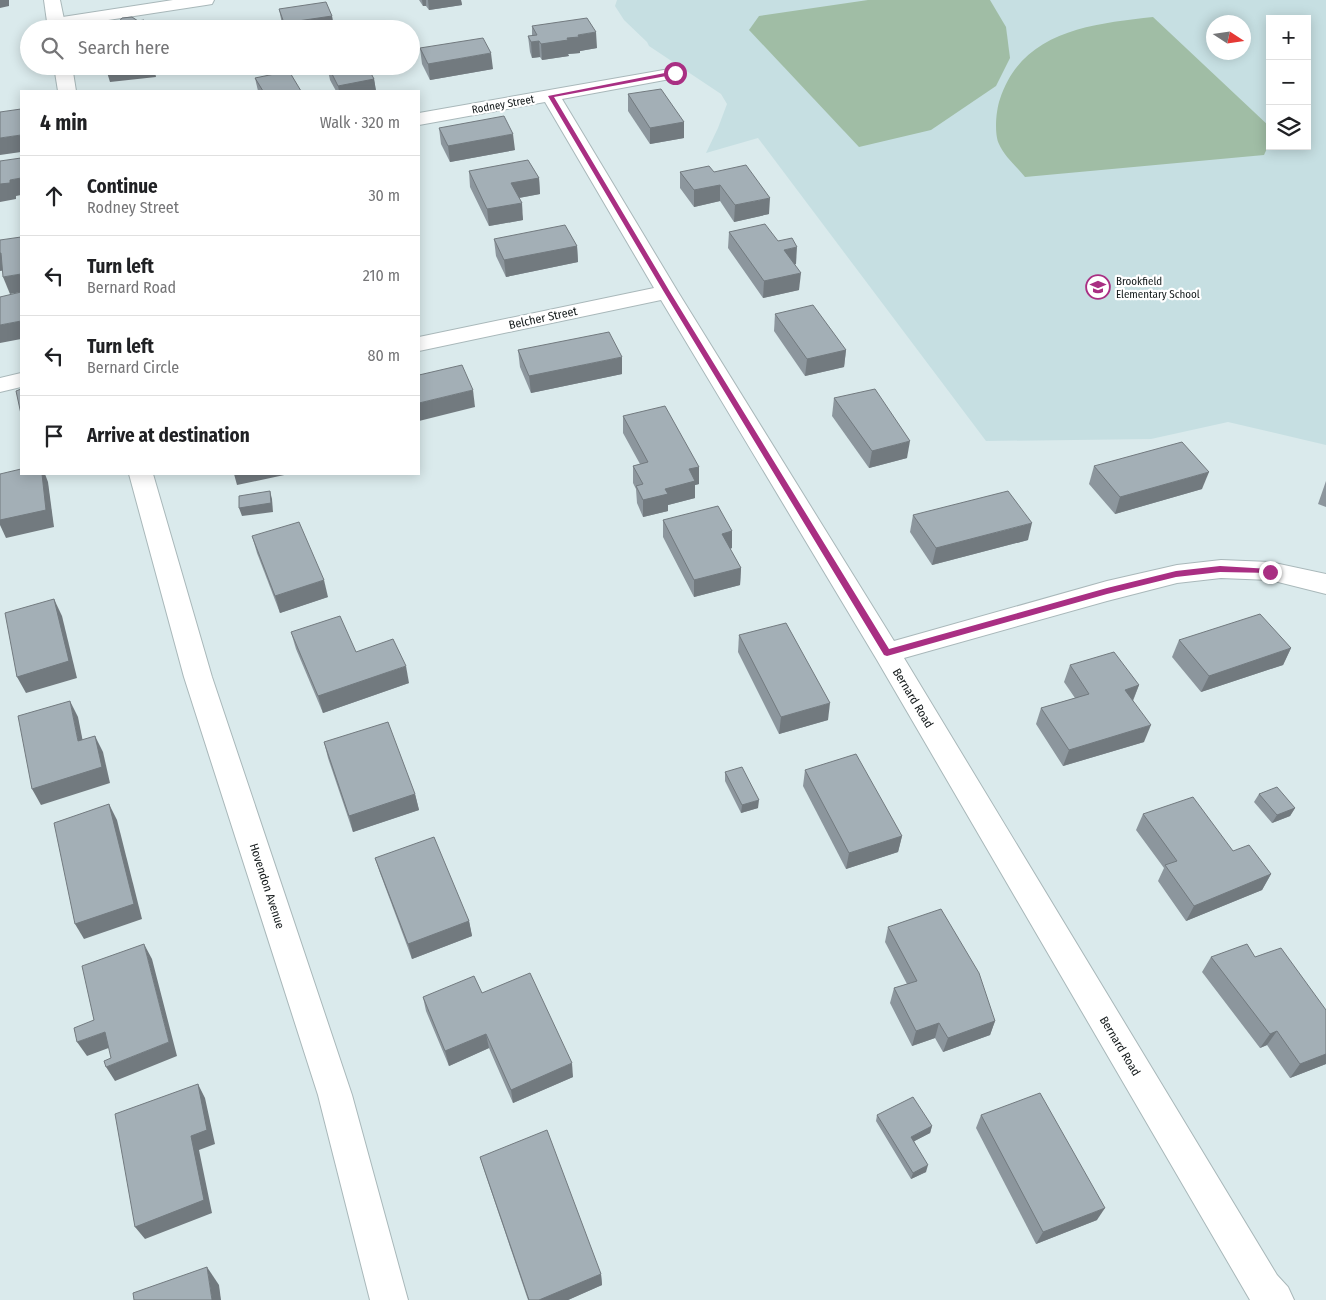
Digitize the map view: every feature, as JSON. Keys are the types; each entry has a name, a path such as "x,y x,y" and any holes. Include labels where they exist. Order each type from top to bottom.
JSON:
{"street":[{"path":"52,0 55,20"},
{"path":"91,20 206,0"},
{"name":"Rodney Street","path":"420,119 675,73"},
{"path":"64,75 67,90"},
{"name":"Bernard Road","path":"551,96 667,292 887,653 1264,1288 1275,1300"},
{"name":"Belcher Street","path":"420,344 667,292"},
{"path":"0,385 20,380"},
{"name":"Hovendon Avenue","path":"141,475 198,677 334,1095 389,1300"},
{"path":"887,653 1107,591 1176,574 1220,569 1270,572 1326,584"}],"shaded area":[{"name":"Brookfield Elementary School","path":"617,0 1326,0 1326,445 1228,422 1151,439 986,441 758,138 706,153 727,104 721,94 649,46 624,20 615,6"}],"green space":[{"path":"868,0 990,0 1006,27 1010,58 996,86 931,130 859,147 749,30 759,16"},
{"path":"1153,17 1266,123 1266,150 1264,155 1025,177 1007,157 997,140 996,128 1000,99 1010,76 1024,58 1042,45 1062,35 1106,23"}],"building":[{"path":"326,2 332,16 305,20 283,20 279,9"},
{"path":"132,17 136,20 120,20 122,18"},
{"path":"587,18 596,32 567,38 568,40 541,44 539,41 531,42 528,36 537,35 532,26"},
{"path":"483,38 491,53 428,64 420,48"},
{"path":"270,75 291,75 300,90 262,90 255,78"},
{"path":"332,75 372,75 374,79 338,86"},
{"path":"661,89 684,122 650,128 628,94"},
{"path":"20,109 20,135 0,138 0,112"},
{"path":"504,116 513,134 448,146 439,128"},
{"path":"20,158 20,178 10,180 10,183 0,184 0,161"},
{"path":"528,160 539,178 511,183 522,203 487,209 469,171"},
{"path":"746,165 770,198 735,205 720,185 694,190 680,172 709,166 714,172"},
{"path":"765,224 778,241 792,238 797,247 784,250 801,273 764,281 729,232"},
{"path":"565,225 577,246 504,260 494,239"},
{"path":"20,237 20,274 3,277 0,240"},
{"path":"20,292 20,321 0,325 0,297"},
{"path":"813,305 846,350 807,359 775,314"},
{"path":"609,332 622,357 529,376 518,350"},
{"path":"462,365 473,390 420,403 420,375"},
{"path":"20,389 20,409 16,391"},
{"path":"875,389 910,441 872,451 834,398"},
{"path":"665,406 699,467 689,469 695,481 665,489 668,494 643,500 636,486 643,484 633,466 648,462 623,416"},
{"path":"1182,442 1209,472 1120,497 1094,466"},
{"path":"20,469 20,475 42,475 46,510 0,520 0,474"},
{"path":"270,491 271,503 239,508 239,496"},
{"path":"1008,491 1032,523 936,548 913,515"},
{"path":"718,506 732,531 722,534 741,568 694,580 663,520"},
{"path":"299,522 324,580 275,596 252,536"},
{"path":"54,599 69,661 17,677 5,613"},
{"path":"1260,614 1291,648 1209,676 1179,640"},
{"path":"340,616 356,652 393,639 406,666 318,696 291,632"},
{"path":"786,623 830,703 781,717 739,635"},
{"path":"1114,652 1139,685 1125,690 1151,725 1069,750 1041,708 1089,694 1070,665"},
{"path":"70,701 78,741 95,736 102,767 32,789 18,716"},
{"path":"388,722 415,794 349,816 324,742"},
{"path":"856,754 902,836 849,853 805,770"},
{"path":"742,767 759,800 742,805 725,772"},
{"path":"1277,787 1295,808 1277,815 1259,794"},
{"path":"1193,797 1233,851 1249,845 1271,874 1194,906 1165,865 1177,861 1143,814"},
{"path":"109,804 134,904 75,924 54,823"},
{"path":"434,837 469,921 408,944 375,858"},
{"path":"941,909 979,973 995,1021 948,1038 939,1023 916,1031 894,988 917,981 888,927"},
{"path":"144,944 169,1042 106,1067 104,1061 111,1058 105,1032 77,1042 74,1028 94,1020 82,966"},
{"path":"1247,944 1255,957 1281,948 1326,1010 1326,1054 1300,1064 1277,1031 1270,1034 1211,957"},
{"path":"530,973 572,1063 511,1090 486,1034 445,1051 423,997 474,976 482,993"},
{"path":"198,1084 207,1130 191,1136 204,1200 135,1227 115,1114"},
{"path":"1040,1093 1105,1208 1043,1232 981,1115"},
{"path":"913,1097 932,1126 911,1137 928,1165 913,1173 877,1115"},
{"path":"547,1130 601,1274 539,1300 529,1300 480,1157"},
{"path":"207,1267 212,1300 134,1300 133,1293"}],"place":[{"name":"Brookfield Elementary School","path":"1098,287"}],"route":[{"path":"675,73 551,96 667,292 887,653 1107,591 1176,574 1220,569 1270,572"}]}
